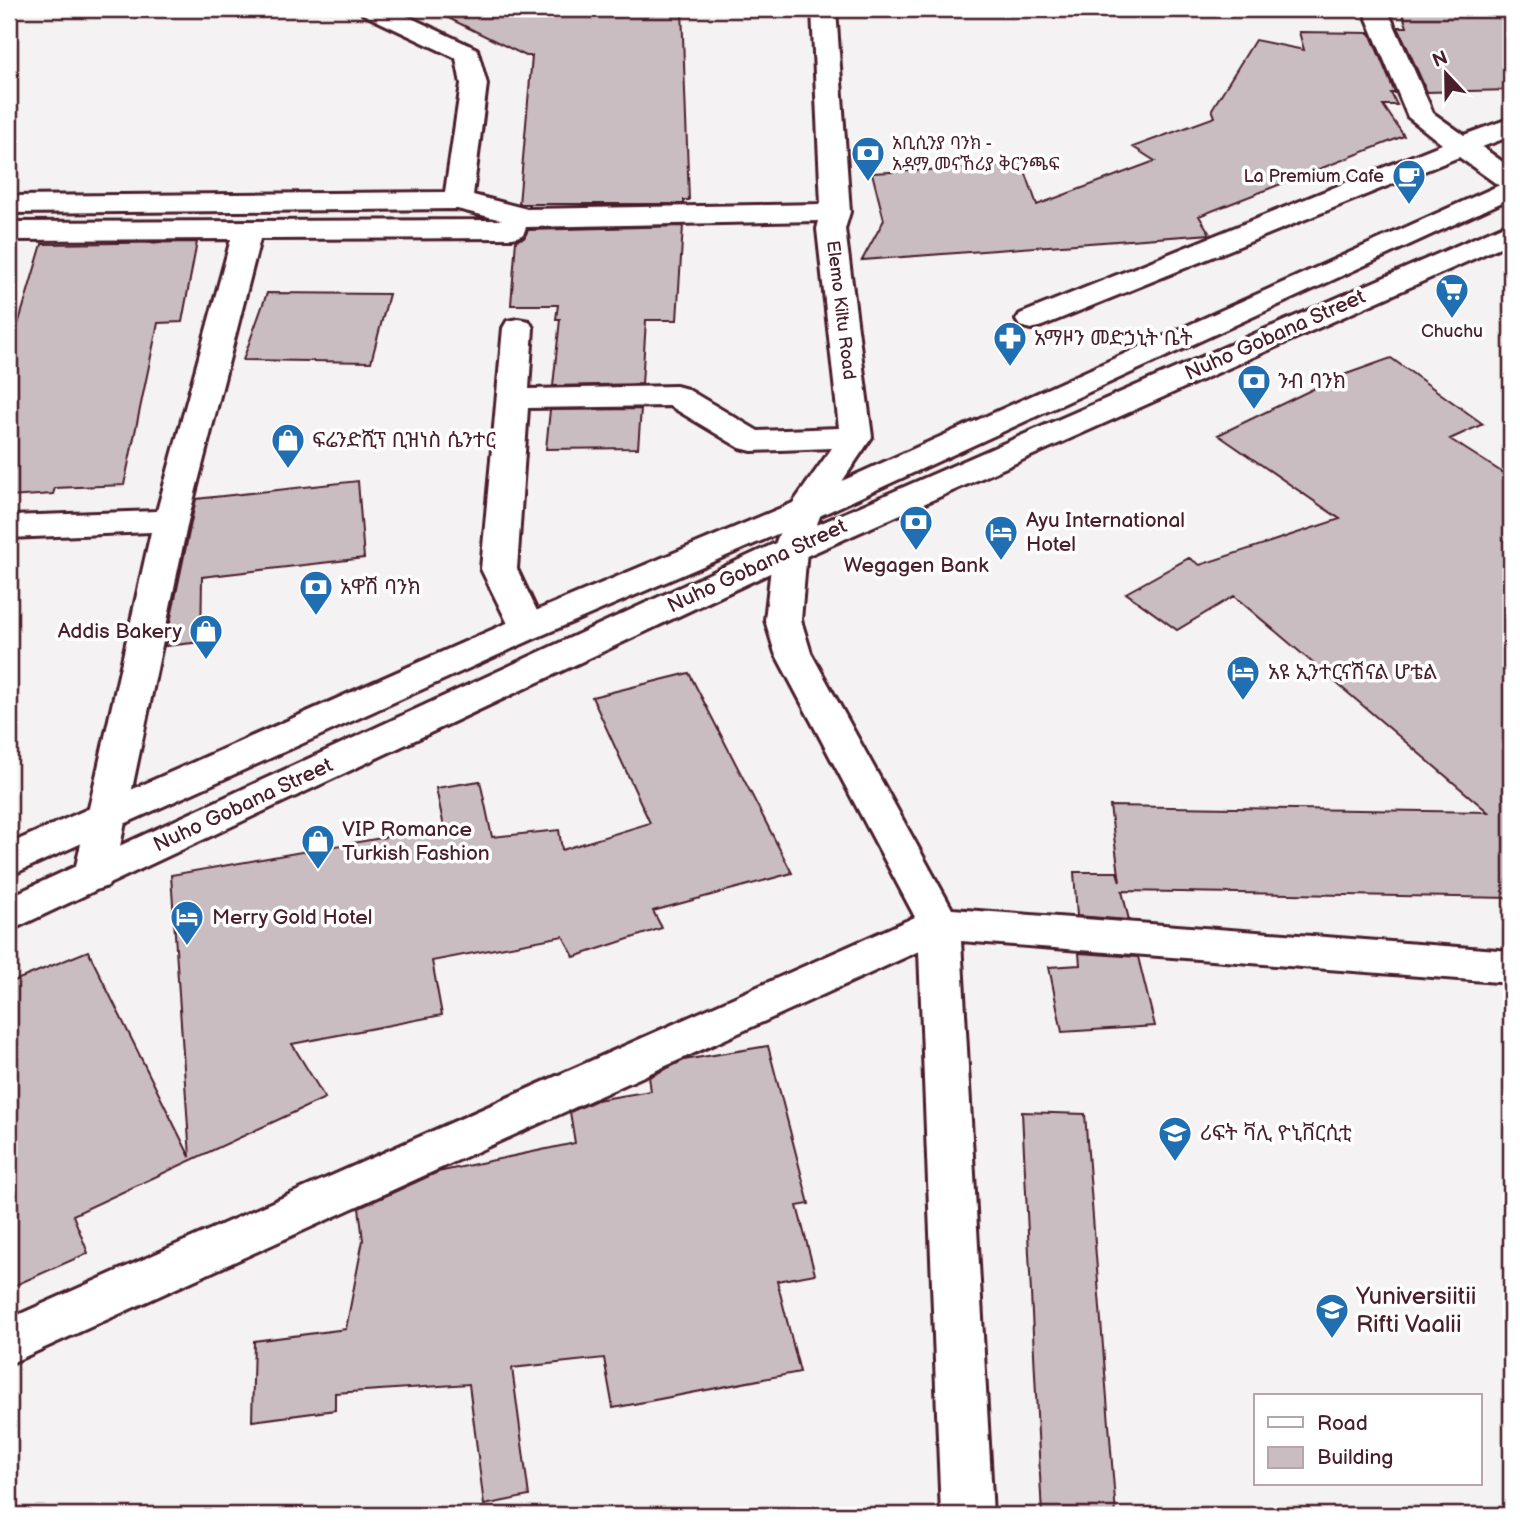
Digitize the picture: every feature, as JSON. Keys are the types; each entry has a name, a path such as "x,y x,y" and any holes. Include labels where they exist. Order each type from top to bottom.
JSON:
{"street":[{"path":"372,9 468,54 474,84 458,200"},
{"name":"Elemo Kiltu Road","path":"824,9 833,220 856,437"},
{"path":"1375,9 1421,117 1459,147 1511,181"},
{"path":"1031,320 1511,126"},
{"name":"Nuho Gobana Street","path":"9,861 527,628 805,510 1511,188"},
{"path":"9,204 458,200 526,218 833,220"},
{"path":"9,231 833,220"},
{"path":"94,875 171,521 248,229"},
{"name":"Nuho Gobana Street","path":"9,915 790,550 1511,230"},
{"path":"518,328 499,569 527,628"},
{"path":"513,398 676,396 752,441 856,437"},
{"path":"856,437 805,510 790,550 783,620 793,653 939,924 967,1515"},
{"path":"9,527 171,521"},
{"path":"9,1342 939,924 1511,967"}],"building":[{"path":"430,9 682,9 689,200 684,200 684,204 519,204 532,56 526,56"},
{"path":"1401,9 1500,9 1511,35 1511,90 1427,92 1398,27 1407,27"},
{"path":"1299,32 1370,33 1395,93 1391,93 1397,105 1383,105 1404,136 1199,216 1210,234 862,260 884,220 872,173 1023,165 1037,205 1155,161 1133,147 1215,117 1212,109 1255,40 1304,50"},
{"path":"683,226 677,320 646,320 642,384 553,386 560,319 556,319 558,305 511,305 516,240 524,238 528,230"},
{"path":"197,242 182,322 158,323 124,485 55,488 53,494 9,497 9,355 42,244"},
{"path":"267,293 389,294 371,362 243,360"},
{"path":"1391,358 1483,424 1450,439 1511,478 1511,898 1122,891 1129,920 1077,916 1074,872 1117,872 1120,882 1110,806 1488,812 1234,596 1177,630 1126,593 1189,558 1200,565 1340,519 1218,435 1338,377"},
{"path":"641,409 638,448 546,449 550,410"},
{"path":"358,481 364,558 202,577 201,642 165,646 196,499"},
{"path":"689,673 792,873 653,911 662,928 574,957 563,936 432,961 442,1015 292,1044 325,1098 73,1215 88,1253 9,1288 9,983 88,951 190,1157 171,875 444,827 436,788 480,781 492,837 559,830 562,850 650,823 592,697"},
{"path":"1079,953 1138,957 1155,1026 1062,1032 1049,967 1080,965"},
{"path":"768,1046 809,1204 797,1206 815,1274 777,1281 800,1372 613,1408 604,1358 512,1368 529,1496 484,1505 469,1384 335,1393 335,1410 252,1421 254,1341 346,1329 363,1240 359,1208 438,1172 575,1143 570,1112 597,1100 651,1091 649,1077 684,1060"},
{"path":"1022,1112 1085,1114 1116,1515 1042,1515"}],"place":[{"name":"አቢሲንያ ባንክ - አዳማ መናኸሪያ ቅርንጫፍ","path":"868,183"},
{"name":"La Premium Cafe","path":"1409,206"},
{"name":"Chuchu","path":"1452,320"},
{"name":"አማዞን መድኃኒት ቤት","path":"1010,368"},
{"name":"ንብ ባንክ","path":"1254,411"},
{"name":"ፍሬንድሺፕ ቢዝነስ ሴንተር","path":"288,470"},
{"name":"Wegagen Bank","path":"916,552"},
{"name":"Ayu International Hotel","path":"1001,562"},
{"name":"አዋሽ ባንክ","path":"316,617"},
{"name":"Addis Bakery","path":"206,661"},
{"name":"አዩ ኢንተርናሽናል ሆቴል","path":"1243,702"},
{"name":"VIP Romance Turkish Fashion","path":"318,871"},
{"name":"Merry Gold Hotel","path":"187,947"},
{"name":"ሪፍት ቫሊ ዮኒቨርሲቲ","path":"1175,1163"},
{"name":"Yuniversiitii Rifti Vaalii","path":"1332,1340"}]}
